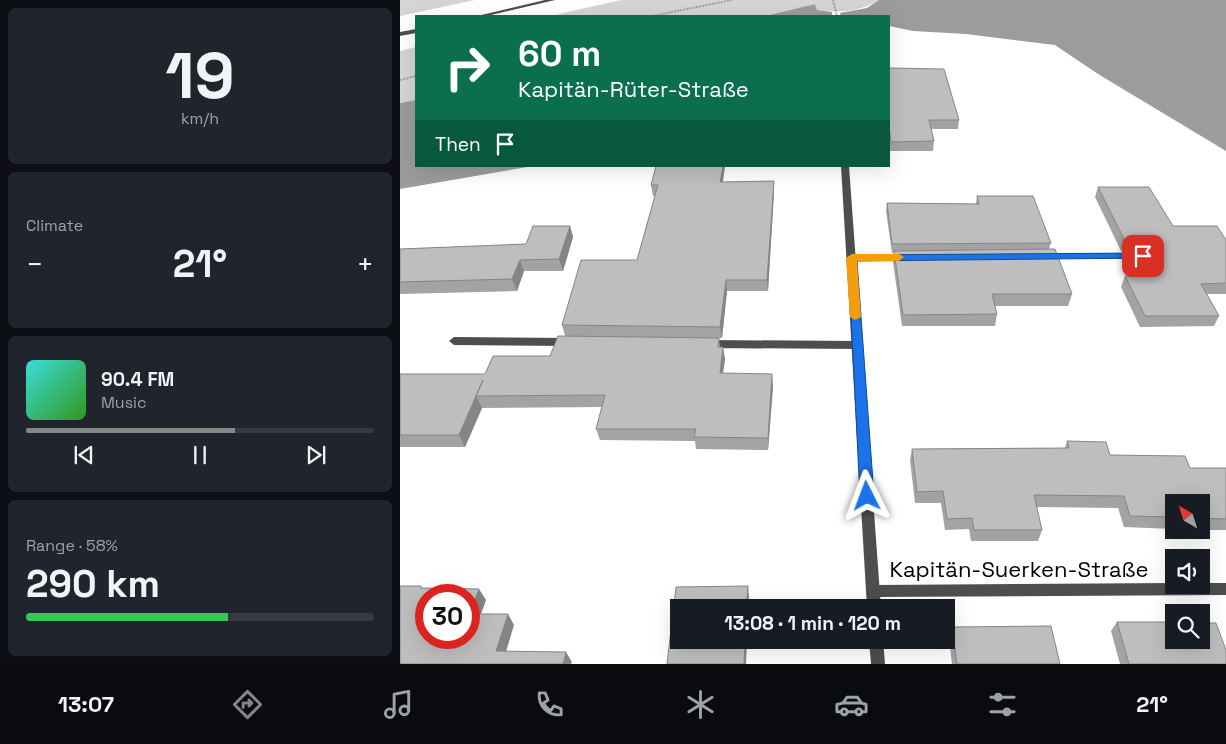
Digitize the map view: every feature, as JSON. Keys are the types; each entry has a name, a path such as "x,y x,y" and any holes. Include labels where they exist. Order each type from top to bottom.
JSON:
{"street":[{"path":"484,15 552,0"},
{"path":"400,34 415,30"},
{"path":"846,167 873,599"},
{"path":"1036,256 1143,256"},
{"path":"852,258 920,257"},
{"path":"454,341 582,342"},
{"path":"700,344 857,345"},
{"name":"Kapitän-Suerken-Straße","path":"873,591 1226,589"},
{"path":"877,649 878,664"}],"path":[{"path":"657,15 732,0"},
{"path":"833,0 837,15"},
{"path":"400,80 415,76"}],"shaded area":[{"path":"400,0 475,0 400,16"},
{"path":"621,0 879,0 849,11 817,10 815,4 769,15 554,15"},
{"path":"879,0 1226,0 1226,151 1098,74 1055,45 966,34 913,31 890,26 890,15 841,15 840,13 867,8"},
{"path":"815,4 817,10 832,12 832,15 769,15"},
{"path":"415,47 415,100 400,103 400,51"},
{"path":"415,100 415,167 527,167 400,189 400,103"}],"building":[{"path":"890,68 944,69 959,120 929,120 934,141 891,142"},
{"path":"656,167 723,167 720,182 774,181 767,280 726,280 720,327 562,325 581,260 637,260 658,185 651,185"},
{"path":"1098,187 1149,187 1173,226 1217,226 1226,240 1226,283 1201,284 1219,316 1145,316 1125,276 1142,276 1129,250 1150,250 1153,245 1147,241 1125,241"},
{"path":"977,196 1033,196 1051,243 892,244 887,203 979,204"},
{"path":"533,226 570,226 559,259 520,260 512,279 400,282 400,249 526,244"},
{"path":"1055,249 1072,294 992,294 997,314 903,315 894,251"},
{"path":"558,336 719,338 718,347 723,347 720,373 772,374 768,438 694,437 696,429 596,429 605,395 476,396 459,435 400,435 400,374 485,374 493,356 550,356"},
{"path":"1067,441 1106,442 1110,455 1185,456 1190,468 1226,468 1226,519 1210,518 1210,494 1165,494 1165,517 1130,516 1124,496 1034,495 1042,530 974,530 972,518 947,519 943,491 917,492 912,449 1069,448"},
{"path":"400,586 415,586 415,649 480,649 480,614 508,614 496,651 566,652 563,664 400,664"},
{"path":"748,586 747,599 675,599 676,587"},
{"path":"1117,622 1165,622 1165,649 1210,649 1210,623 1216,623 1226,650 1226,664 1129,664"},
{"path":"1051,626 1060,664 957,664 955,627"},
{"path":"670,638 670,649 745,649 744,664 667,664"}],"slow traffic":[{"path":"855,317 852,258 899,257"}],"route":[{"path":"867,496 852,258 1143,256"}]}
